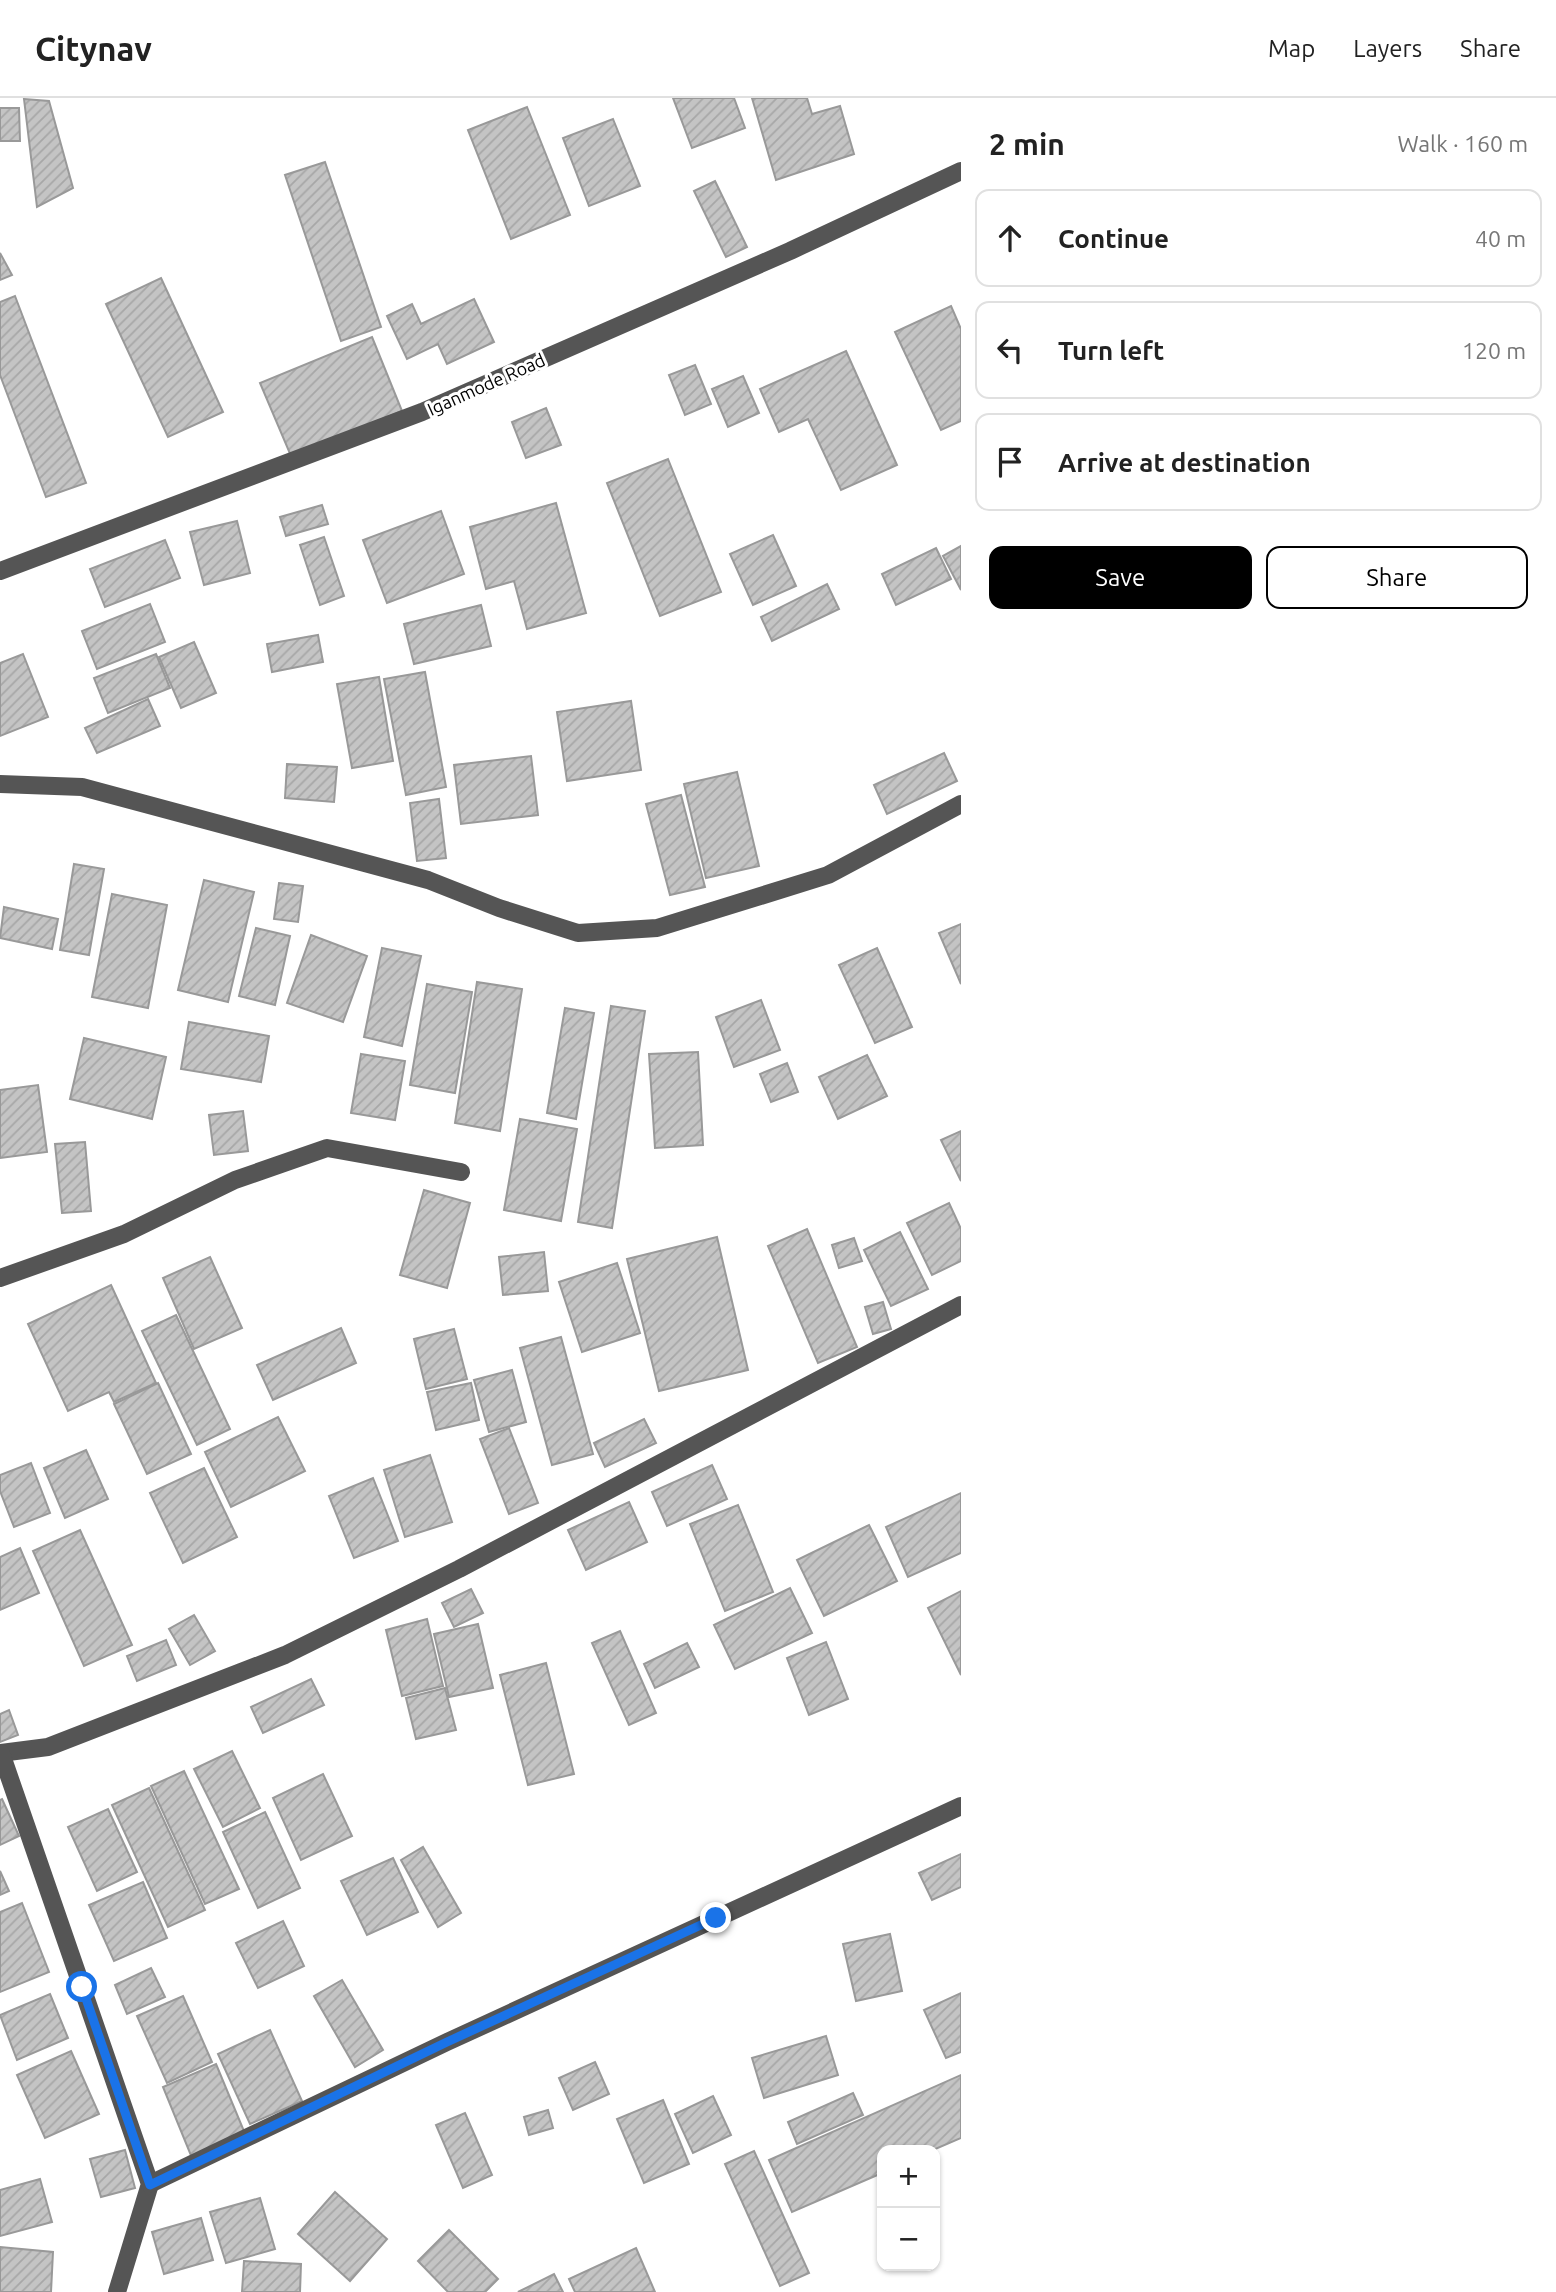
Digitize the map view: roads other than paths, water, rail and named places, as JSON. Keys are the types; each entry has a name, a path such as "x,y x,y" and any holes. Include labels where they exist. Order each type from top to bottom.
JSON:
{"street":[{"name":"Iganmode Road","path":"0,571 422,412 790,251 961,171"},
{"path":"0,785 82,787 428,880 499,908 578,933 657,928 828,875 961,804"},
{"path":"0,1278 124,1234 235,1180 327,1149 461,1172"},
{"path":"117,2292 150,2185 1,1753 48,1747 285,1655 459,1569 961,1305"},
{"path":"150,2185 447,2042 961,1806"}]}
